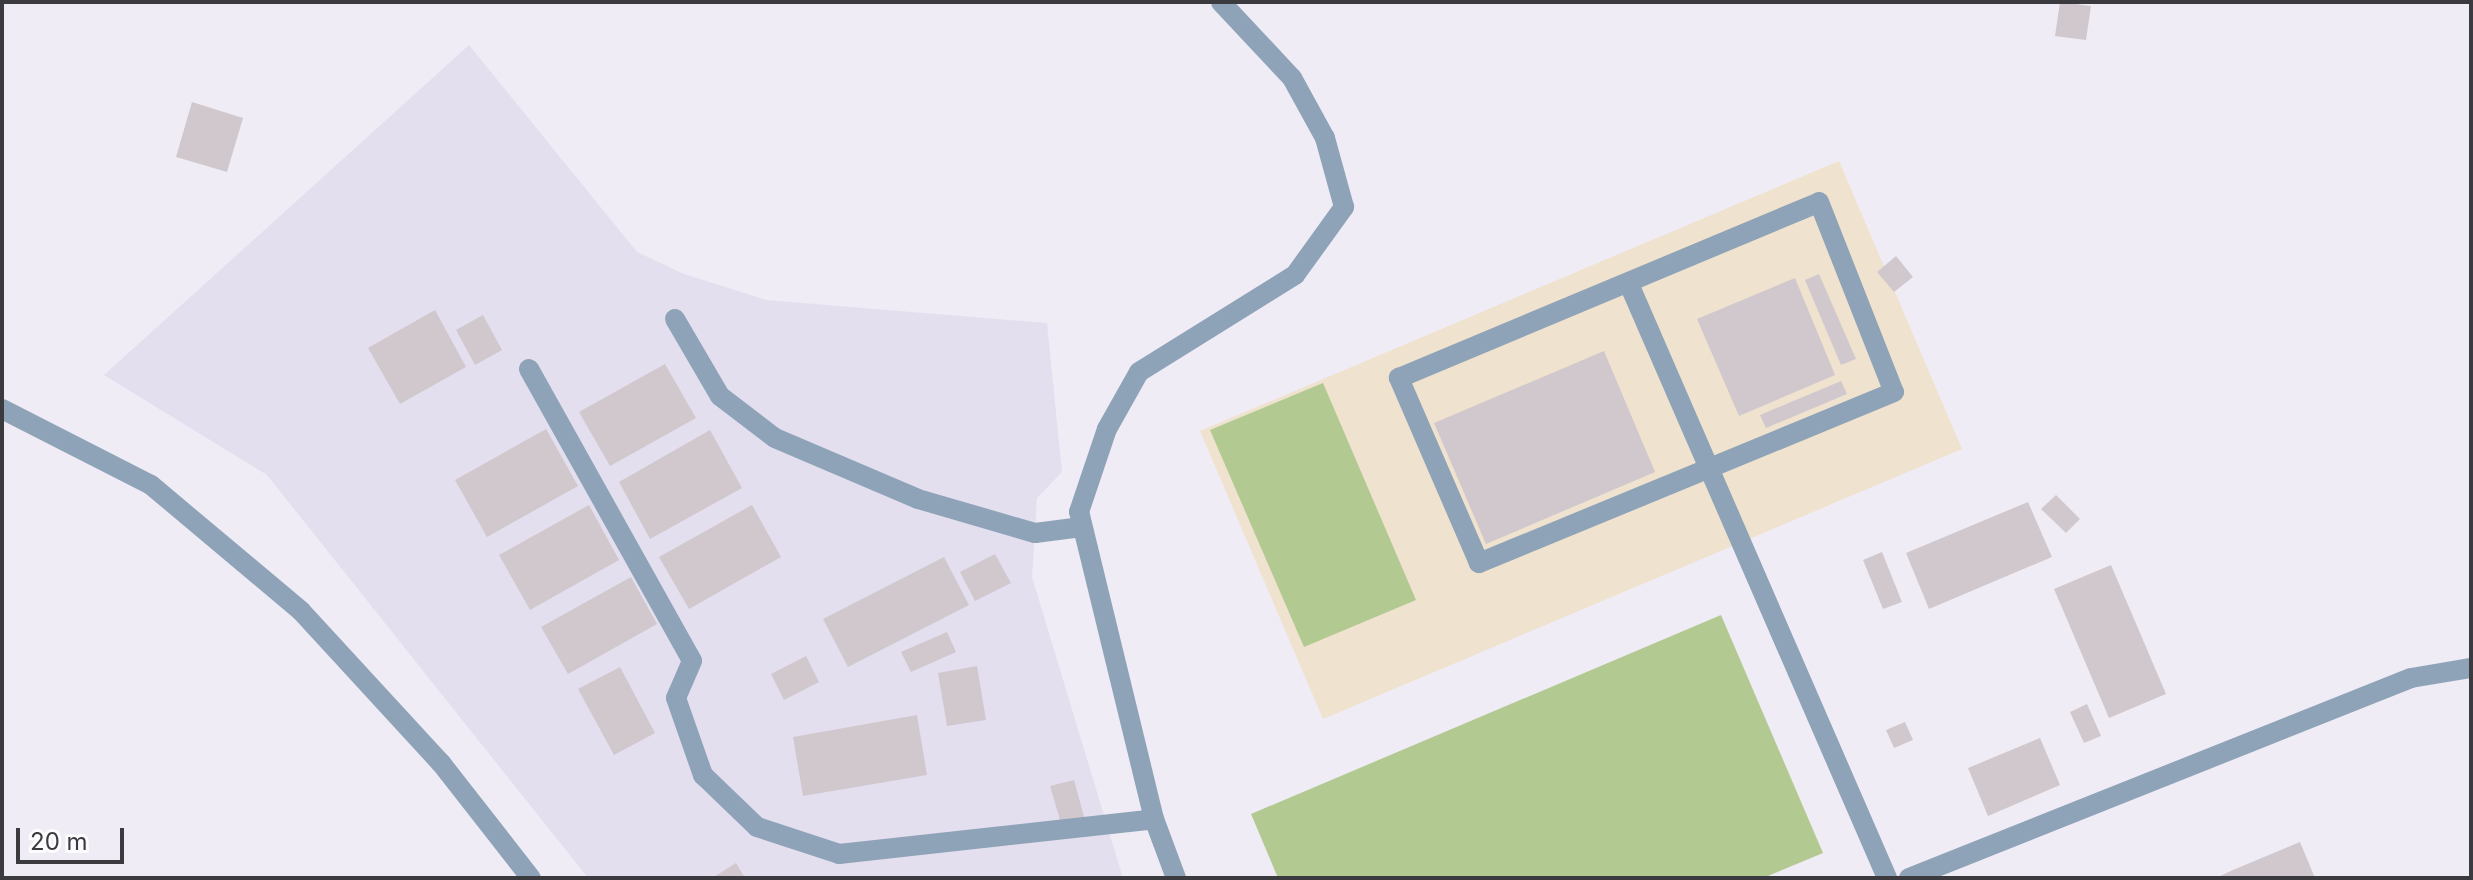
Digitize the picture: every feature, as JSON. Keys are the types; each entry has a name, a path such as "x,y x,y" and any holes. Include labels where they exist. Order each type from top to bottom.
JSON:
{"street":[{"path":"1176,878 1154,819 1079,512 1107,429 1139,372 1295,275 1344,207 1325,138 1292,78 1221,2"},
{"path":"1819,202 1894,392 1479,563 1399,378 1629,284 1819,202"},
{"path":"1629,284 1712,467 1887,878"},
{"path":"675,319 720,396 775,438 918,499 1020,529 1035,533 1082,527"},
{"path":"529,369 692,661 676,698 703,775 757,827 839,854 1154,819"},
{"path":"2,409 151,485 301,611 441,763 531,878"},
{"path":"1909,878 2411,678 2471,668"}],"shaded area":[{"path":"469,45 637,252 684,274 766,300 1047,323 1062,472 1037,498 1032,577 1123,878 588,878 267,475 104,375"},
{"path":"1839,161 1962,449 1323,719 1200,431"}],"green space":[{"path":"1323,383 1416,600 1304,647 1210,430"},
{"path":"1721,615 1823,853 1763,878 1278,878 1251,814"}],"building":[{"path":"2060,2 2091,6 2086,40 2055,36"},
{"path":"192,102 243,118 227,172 176,157"},
{"path":"1896,256 1913,277 1894,292 1877,272"},
{"path":"1819,274 1856,359 1841,365 1805,280"},
{"path":"1795,278 1835,375 1739,416 1697,319"},
{"path":"435,310 466,367 400,404 368,348"},
{"path":"483,315 502,350 475,365 456,330"},
{"path":"1604,351 1655,472 1486,544 1434,423"},
{"path":"665,364 696,418 610,466 579,412"},
{"path":"1841,381 1847,394 1766,428 1760,415"},
{"path":"546,429 578,486 487,537 455,480"},
{"path":"710,430 742,488 650,539 619,482"},
{"path":"2056,495 2080,519 2066,533 2041,509"},
{"path":"2028,502 2052,557 1929,609 1906,553"},
{"path":"589,505 619,560 530,610 499,555"},
{"path":"752,505 781,557 689,609 659,557"},
{"path":"1882,552 1902,602 1883,609 1863,560"},
{"path":"995,554 1011,583 975,601 960,572"},
{"path":"944,557 969,605 848,667 823,619"},
{"path":"2111,565 2166,694 2109,718 2054,589"},
{"path":"631,577 657,624 568,674 541,627"},
{"path":"947,632 956,652 911,672 901,652"},
{"path":"806,656 819,682 784,700 771,674"},
{"path":"977,666 986,720 947,726 938,673"},
{"path":"620,667 655,733 614,755 578,689"},
{"path":"2087,704 2101,736 2084,743 2070,712"},
{"path":"917,715 927,775 803,796 793,737"},
{"path":"1905,722 1913,740 1894,748 1886,730"},
{"path":"2040,738 2060,785 1988,816 1968,768"},
{"path":"1074,780 1086,824 1063,830 1050,786"},
{"path":"2300,842 2315,878 2216,878 2233,870"},
{"path":"736,863 745,878 712,878"}]}
